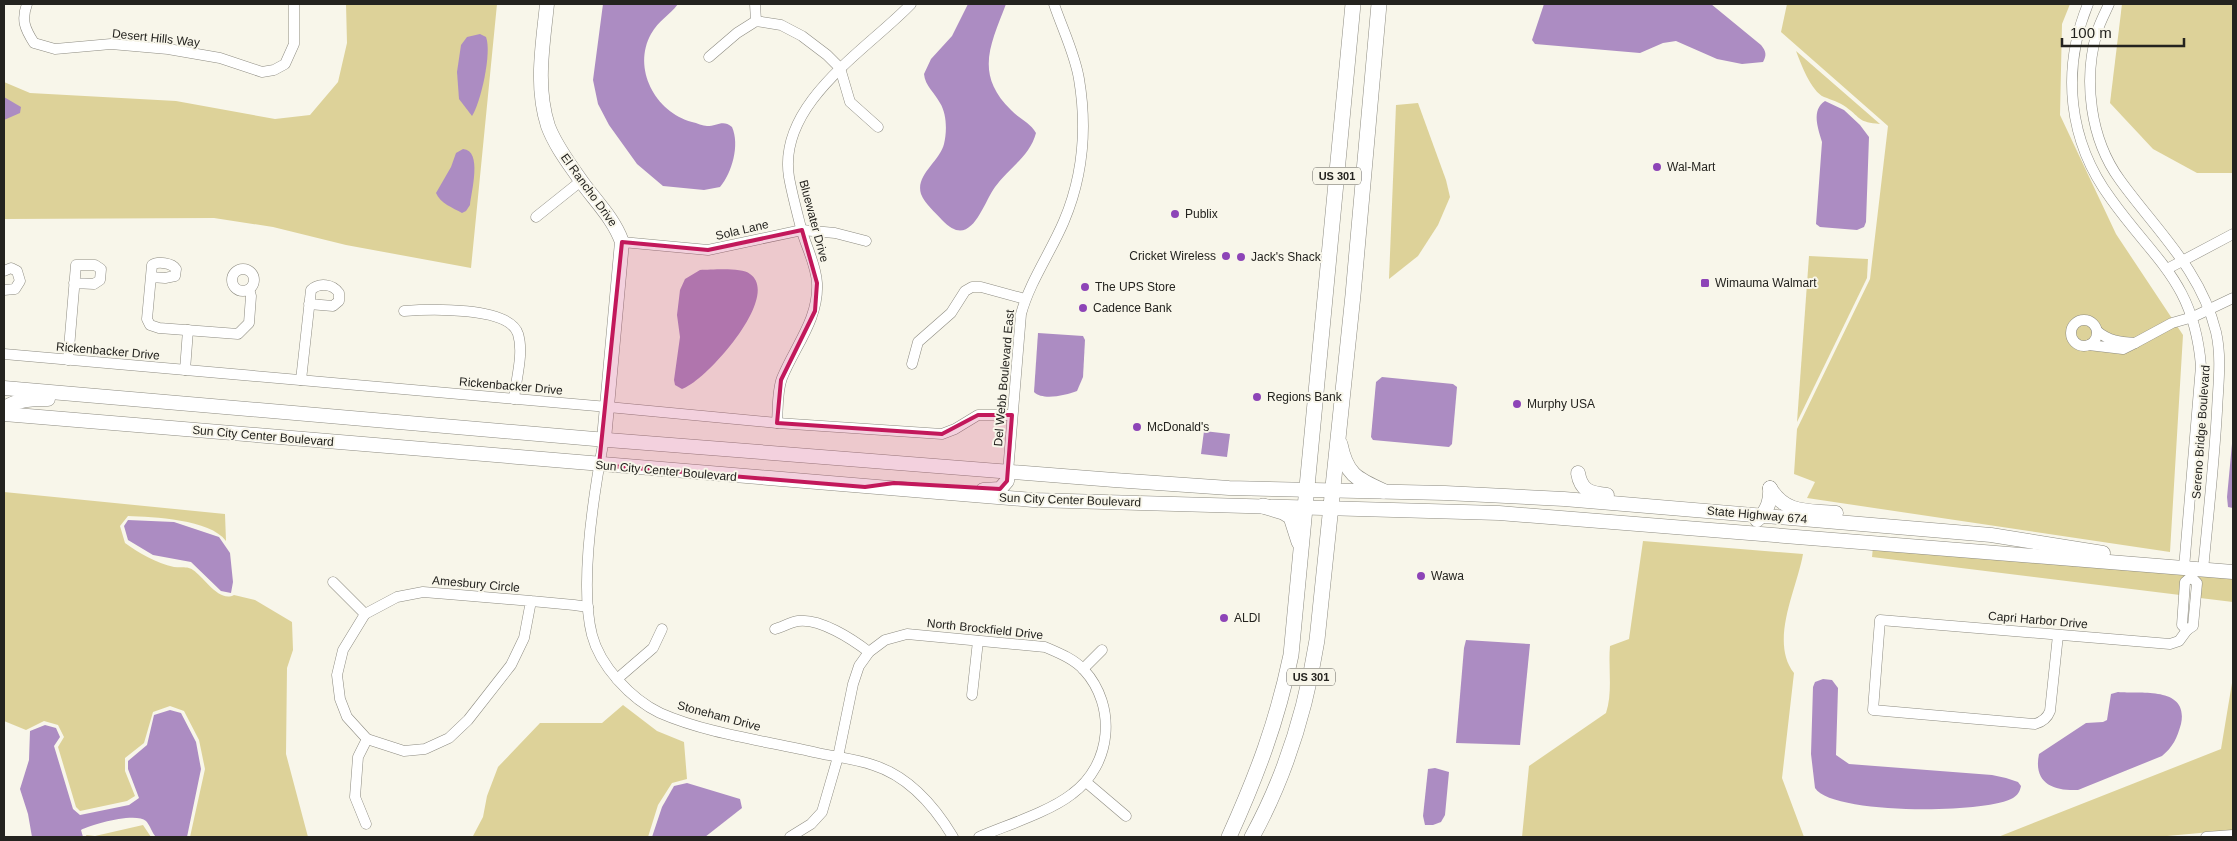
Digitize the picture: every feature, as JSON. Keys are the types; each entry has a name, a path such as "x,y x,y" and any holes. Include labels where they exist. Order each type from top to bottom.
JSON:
{"main road":[{"name":"El Rancho Drive","path":"547,4 540,76 543,103 552,134 560,150 581,181 616,226 622,242 604,439"},
{"name":"US 301","path":"1229,837 1266,749 1282,699 1291,655 1353,4"},
{"name":"US 301","path":"1252,837 1286,764 1304,706 1317,640 1379,4"},
{"name":"Sun City Center Boulevard","path":"4,388 1008,472 1230,488 1307,489"},
{"path":"4,409 15,402 34,399 112,403 130,398"},
{"name":"Sun City Center Boulevard","path":"4,414 1033,500 1330,507"},
{"path":"1338,436 1344,461 1350,471 1361,481 1383,491"},
{"path":"865,487 894,483 986,490 1000,489 1008,481 1008,472"},
{"path":"1560,499 1570,492 1578,473 1582,484 1589,492 1669,502 1688,510"},
{"path":"1745,514 1759,508 1770,488"},
{"path":"1612,521 1636,516 1743,523 1753,522 1762,516 1770,501 1770,488"},
{"path":"1770,488 1778,500 1790,508 1867,516 1901,528"},
{"name":"State Highway 674","path":"1307,489 1560,499 1991,535 2191,570"},
{"path":"1263,506 1283,512 1291,517 1301,554"},
{"name":"State Highway 674","path":"1330,507 1499,513 1612,521 2233,572"}],"street":[{"name":"Desert Hills Way","path":"27,4 24,13 24,28 34,43 55,49 110,44 168,49 220,58 262,72 274,70 286,64 294,44 294,4"},
{"path":"755,4 756,21"},
{"name":"Bluewater Drive","path":"777,423 781,380 815,311 817,283 789,174 795,128 805,110 840,68 881,34 911,4"},
{"name":"Del Webb Boulevard East","path":"1008,472 1021,314 1025,300 1064,221 1076,187 1083,150 1083,118 1079,78 1054,4"},
{"name":"Sereno Bridge Boulevard","path":"2088,4 2076,42 2071,74 2073,104 2080,140 2094,174 2168,269 2181,290 2193,317 2201,366 2191,570"},
{"name":"Sereno Bridge Boulevard","path":"2109,4 2097,31 2091,63 2090,94 2095,125 2104,152 2119,179 2183,260 2198,283 2216,334 2219,370 2191,570"},
{"path":"710,57 737,33 756,21 781,25 802,36 827,55 840,68 850,102 878,127"},
{"path":"536,217 581,181"},
{"name":"Sola Lane","path":"622,242 708,250 802,230 835,233 866,241"},
{"path":"2168,269 2233,234"},
{"path":"4,271 11,268 17,271 20,282 15,289 4,290"},
{"path":"151,277 147,318 150,325 159,328 232,334 243,331 250,318 251,296 249,289"},
{"path":"68,360 74,282"},
{"path":"912,364 918,342 950,313 966,291 972,287 981,287 1025,300"},
{"path":"2135,343 2106,339 2097,331 2093,324 2086,320 2078,321 2072,328 2071,336 2076,344 2123,349 2135,343 2172,323 2193,317 2233,298"},
{"path":"301,380 310,304"},
{"path":"404,311 444,308 473,312 508,321 518,332 520,345 514,399"},
{"path":"184,370 188,330"},
{"path":"2089,345 2096,340 2097,331"},
{"name":"Rickenbacker Drive","path":"4,354 777,423 942,434 955,429 978,415 1012,415"},
{"name":"Stoneham Drive","path":"604,439 599,465 589,555 588,606 595,643 601,657 617,679 636,697 659,712 675,718 704,727 875,765 909,784 939,814 953,837"},
{"name":"Capri Harbor Drive","path":"2058,635 2050,711 2044,720 2035,724 1873,710 1880,620 2170,644 2180,641 2187,630 2193,626 2197,583 2191,570"},
{"path":"333,582 364,614 343,650 337,675 340,700 347,717 367,740 358,757 354,796 366,824"},
{"name":"Amesbury Circle","path":"364,614 397,597 423,592 588,606"},
{"name":"Amesbury Circle","path":"367,740 404,751 426,749 449,738 468,720 511,664 524,638 531,601"},
{"path":"775,630 798,621 828,626 853,640 869,652"},
{"path":"617,679 653,648 662,629"},
{"name":"North Brockfield Drive","path":"790,837 811,824 822,812 838,757 853,684 859,666 869,652 885,640 907,634 1045,647 1065,655 1084,669 1104,703 1107,726 1102,755 1086,782 1061,801 979,837"},
{"path":"972,695 978,641"},
{"path":"1084,669 1102,650"},
{"path":"1086,782 1126,816"},
{"path":"2206,837 2233,835"}],"highlighted area":[{"path":"802,230 817,283 815,311 781,380 777,423 942,434 978,415 1012,415 1007,481 1000,489 894,483 865,487 599,465 622,242 708,250"}],"shaded area":[{"path":"346,4 497,4 471,268 346,245 273,227 214,218 4,219 4,82 30,93 176,101 275,119 310,115 338,82 347,43"},
{"path":"603,4 678,4 657,25 651,34 646,47 644,61 646,74 658,99 667,109 679,117 705,126 726,123 732,127 735,142 734,158 728,174 720,187 704,190 663,186 637,164 609,125 598,104 593,80"},
{"path":"968,4 1006,4 991,46 989,71 992,84 1014,113 1031,126 1036,133 1029,148 995,187 974,222 968,228 961,230 952,228 930,208 921,194 920,187 925,174 942,150 946,129 942,107 928,86 924,74 931,59 952,36"},
{"path":"1544,4 1711,4 1761,45 1765,51 1765,57 1763,62 1742,64 1717,59 1676,41 1663,43 1640,53 1535,44 1532,40"},
{"path":"1787,4 2070,4 2062,24 2060,115 2116,234 2183,335 2170,552 1807,498 1815,482 1794,474 1797,429 1870,279 1888,126 1781,32"},
{"path":"2122,4 2233,4 2233,173 2197,173 2153,149 2110,103"},
{"path":"480,34 486,37 487,65 479,100 472,116 459,99 457,72 461,45 467,37"},
{"path":"1796,51 1880,124 1864,121 1843,105 1819,94 1807,77"},
{"path":"4,97 21,107 20,113 4,120"},
{"path":"1825,101 1844,110 1860,125 1869,137 1866,222 1864,227 1857,230 1820,227 1816,224 1822,142 1817,114 1818,109"},
{"path":"1418,103 1446,180 1450,197 1438,225 1418,256 1389,279 1396,105"},
{"path":"463,149 469,151 473,156 474,173 470,205 462,213 444,202 436,193 451,167 456,153"},
{"path":"1809,256 1868,259 1867,278 1797,422"},
{"path":"700,270 740,270 750,274 757,285 756,300 749,318 737,337 707,371 693,383 682,389 675,385 674,380 680,337 677,315 680,290 685,279"},
{"path":"1038,333 1083,336 1085,340 1083,377 1077,391 1049,397 1038,395 1034,392"},
{"path":"1382,377 1453,384 1457,387 1452,444 1449,447 1373,440 1371,437 1376,382"},
{"path":"1204,431 1230,434 1227,457 1201,454"},
{"path":"2233,433 2233,508 2228,507 2227,497"},
{"path":"4,492 225,514 226,541 207,528 166,519 128,516 120,526 125,543 142,554 167,565 191,569 217,592 228,597 234,595 255,600 292,622 293,650 287,668 286,754 308,837 190,837 205,769 199,740 184,711 170,706 153,712 144,743 125,758 125,771 135,796 127,801 80,811 76,807 58,747 64,737 58,725 44,721 26,730 4,721"},
{"path":"128,520 174,522 219,537 230,553 233,582 231,593 221,591 191,562 153,555 128,540 124,526"},
{"path":"1643,541 1803,554 1784,631 1784,646 1787,660 1794,673 1782,778 1804,837 1522,837 1529,766 1606,713 1610,688 1610,646 1629,639"},
{"path":"1873,547 2187,573 2180,595 1872,557"},
{"path":"2196,575 2233,577 2233,602 2200,598"},
{"path":"1466,640 1530,644 1520,745 1456,743"},
{"path":"2233,677 2233,830 2156,837 1998,837 2221,749"},
{"path":"1823,679 1832,680 1838,688 1836,755 1849,764 1992,775 2018,782 2021,786 2018,793 2013,798 1997,803 1943,809 1878,807 1849,803 1827,797 1815,788 1811,754 1813,687 1815,682"},
{"path":"2118,692 2161,694 2178,703 2182,712 2181,724 2172,746 2162,756 2078,790 2061,789 2047,783 2039,772 2039,754 2086,723 2107,720 2111,694"},
{"path":"623,705 657,731 684,742 687,779 672,783 658,805 648,837 464,837 473,836 483,817 487,796 498,767 540,723 602,723"},
{"path":"170,710 181,713 196,742 201,769 187,837 156,837 146,821 124,818 104,822 81,830 83,837 32,837 28,814 20,789 29,760 30,731 45,725 56,728 60,737 54,746 73,809 80,815 129,805 139,798 128,769 128,761 147,745 154,715"},
{"path":"1435,768 1449,772 1445,815 1441,822 1425,825 1423,816 1428,769"},
{"path":"687,783 740,799 742,808 705,837 652,837 662,807 674,786"},
{"path":"143,825 151,837 87,837 86,835 95,836"}],"place":[{"name":"Wal-Mart","path":"1657,167"},
{"name":"Publix","path":"1175,214"},
{"name":"Cricket Wireless","path":"1226,256"},
{"name":"Jack's Shack","path":"1241,257"},
{"name":"Wimauma Walmart","path":"1705,283"},
{"name":"The UPS Store","path":"1085,287"},
{"name":"Cadence Bank","path":"1083,308"},
{"name":"Regions Bank","path":"1257,397"},
{"name":"Murphy USA","path":"1517,404"},
{"name":"McDonald's","path":"1137,427"},
{"name":"Wawa","path":"1421,576"},
{"name":"ALDI","path":"1224,618"}]}
